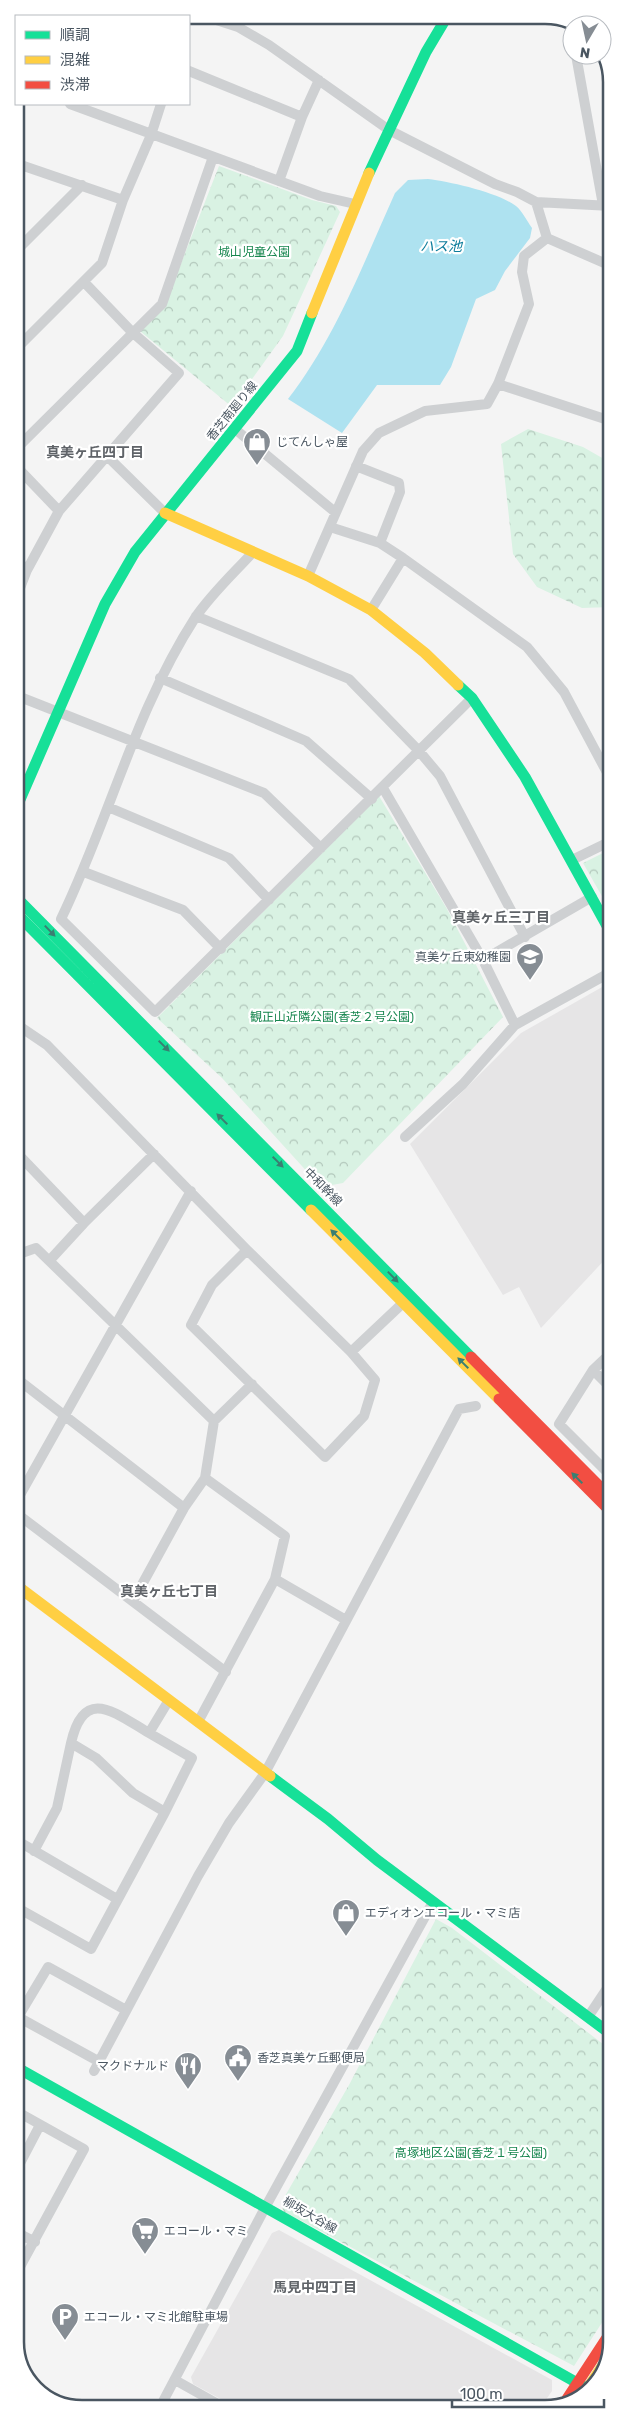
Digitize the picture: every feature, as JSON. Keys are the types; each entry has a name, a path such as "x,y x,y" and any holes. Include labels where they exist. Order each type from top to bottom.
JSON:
{"street":[{"path":"229,24 238,27 269,45 389,130 495,184 536,202 603,205"},
{"name":"香芝南廻り線","path":"24,789 106,604 135,552 164,513 235,429 297,351 355,204 426,52 443,24"},
{"path":"578,65 603,186"},
{"path":"190,71 302,117"},
{"path":"280,181 302,117 319,80"},
{"path":"73,105 320,196 355,204"},
{"path":"24,341 102,263 123,200 151,135 160,105"},
{"path":"24,441 162,304 213,157"},
{"path":"24,166 123,200"},
{"path":"24,243 82,185"},
{"path":"536,202 547,238 603,262"},
{"path":"308,576 362,451 379,433 425,411 487,404 498,384 529,304 522,272 524,256 547,238"},
{"path":"24,577 59,511 179,373 132,332 84,282"},
{"path":"498,384 603,418"},
{"path":"235,429 335,512"},
{"path":"107,456 164,513 308,576 371,610 425,653 472,698 525,776 603,918"},
{"path":"356,466 399,483 400,492 380,543"},
{"path":"24,474 59,511"},
{"path":"330,527 380,543 526,647 564,692 603,765"},
{"path":"253,552 196,616 160,678 132,743 84,872 61,920 155,1012 472,698"},
{"path":"371,610 402,558"},
{"path":"24,567 27,570"},
{"path":"196,616 349,679 419,751 440,776 525,938"},
{"path":"160,678 306,741 372,799"},
{"path":"24,699 132,743 264,793 321,848"},
{"path":"383,788 483,960 516,1025"},
{"path":"108,807 229,858 269,900"},
{"path":"572,860 603,845"},
{"path":"84,872 182,910 220,949"},
{"path":"483,960 525,938 592,898"},
{"name":"中和幹線","path":"24,904 603,1489"},
{"name":"中和幹線","path":"24,920 603,1504"},
{"path":"406,1137 463,1084 516,1025 603,976"},
{"path":"24,1030 47,1046 247,1250 351,1352 375,1380 364,1416 325,1457 191,1325 212,1285 247,1250"},
{"path":"50,1260 84,1223 154,1154"},
{"path":"24,1160 84,1223"},
{"path":"24,1488 191,1191"},
{"path":"24,1252 36,1248 50,1260 214,1422"},
{"path":"351,1352 404,1302"},
{"path":"603,1361 593,1370 559,1424 603,1467"},
{"path":"593,1370 603,1380"},
{"path":"24,1384 184,1508"},
{"path":"132,1601 184,1508 205,1478 214,1422 252,1384"},
{"path":"94,2072 98,2061 220,1838 265,1773 459,1410 476,1406"},
{"path":"198,1722 275,1579 285,1536 205,1478"},
{"path":"24,1519 226,1672"},
{"path":"275,1579 346,1620"},
{"path":"24,1590 433,1902 603,2028"},
{"path":"149,1733 169,1700"},
{"path":"24,1911 91,1949 192,1758 109,1710 97,1707 84,1713 73,1733 57,1808 34,1851"},
{"path":"71,1743 96,1758 133,1793 165,1812"},
{"path":"24,1845 117,1899"},
{"path":"164,2400 266,2206 433,1902"},
{"path":"24,2007 48,1967 126,2010"},
{"path":"588,2016 603,1994"},
{"path":"24,2020 98,2061"},
{"name":"柳坂大谷線","path":"24,2072 266,2206 583,2387"},
{"path":"24,2116 84,2150 24,2261"},
{"path":"24,2156 40,2125"},
{"path":"24,2236 35,2242"},
{"path":"570,2394 603,2344"},
{"path":"174,2380 202,2400"}],"shaded area":[{"path":"603,987 603,1262 541,1328 519,1287 503,1295 410,1144 521,1033"},
{"path":"279,2230 552,2380 552,2391 545,2400 222,2400 193,2384 191,2377 272,2233"}],"green space":[{"name":"城山児童公園","path":"219,166 312,200 336,206 340,212 283,336 232,407 140,331 164,307"},
{"path":"528,429 583,447 603,458 603,607 582,608 537,587 513,554 501,444"},
{"name":"観正山近隣公園(香芝２号公園)","path":"379,796 447,909 503,1017 343,1183 321,1187 222,1078 157,1018"},
{"path":"603,853 603,898 583,863"},
{"name":"高塚地区公園(香芝１号公園)","path":"436,1919 452,1928 603,2044 603,2321 574,2366 284,2212 282,2207 285,2196 349,2085"}],"water":[{"name":"ハス池","path":"428,179 474,188 508,201 518,208 532,228 530,238 505,271 495,290 476,299 451,367 440,385 377,385 342,433 288,399 335,325 395,193 408,180"}],"traffic: fast":[{"path":"369,173 426,52 443,24"},
{"path":"24,790 105,604 135,552 297,351 312,313"},
{"path":"458,685 472,698 525,777 603,918"},
{"path":"24,905 471,1357"},
{"path":"24,921 311,1210"},
{"path":"270,1776 328,1819 377,1860 603,2028"},
{"path":"24,2072 583,2386"}],"traffic: slow":[{"path":"312,313 369,173"},
{"path":"165,513 308,576 371,610 425,653 458,685"},
{"path":"311,1210 499,1399"},
{"path":"24,1591 270,1776"}],"traffic: jam":[{"path":"471,1357 603,1490"},
{"path":"499,1399 603,1504"},
{"path":"570,2394 603,2344"}],"place":[{"name":"じてんしゃ屋","path":"257,466"},
{"name":"真美ケ丘東幼稚園","path":"530,981"},
{"name":"エディオンエコール・マミ店","path":"346,1937"},
{"name":"香芝真美ケ丘郵便局","path":"238,2082"},
{"name":"マクドナルド","path":"188,2090"},
{"name":"エコール・マミ","path":"145,2255"},
{"name":"エコール・マミ北館駐車場","path":"65,2341"}],"district":[{"name":"真美ヶ丘四丁目","path":"95,452"},
{"name":"真美ヶ丘三丁目","path":"501,917"},
{"name":"真美ヶ丘七丁目","path":"169,1591"},
{"name":"馬見中四丁目","path":"315,2287"}]}
